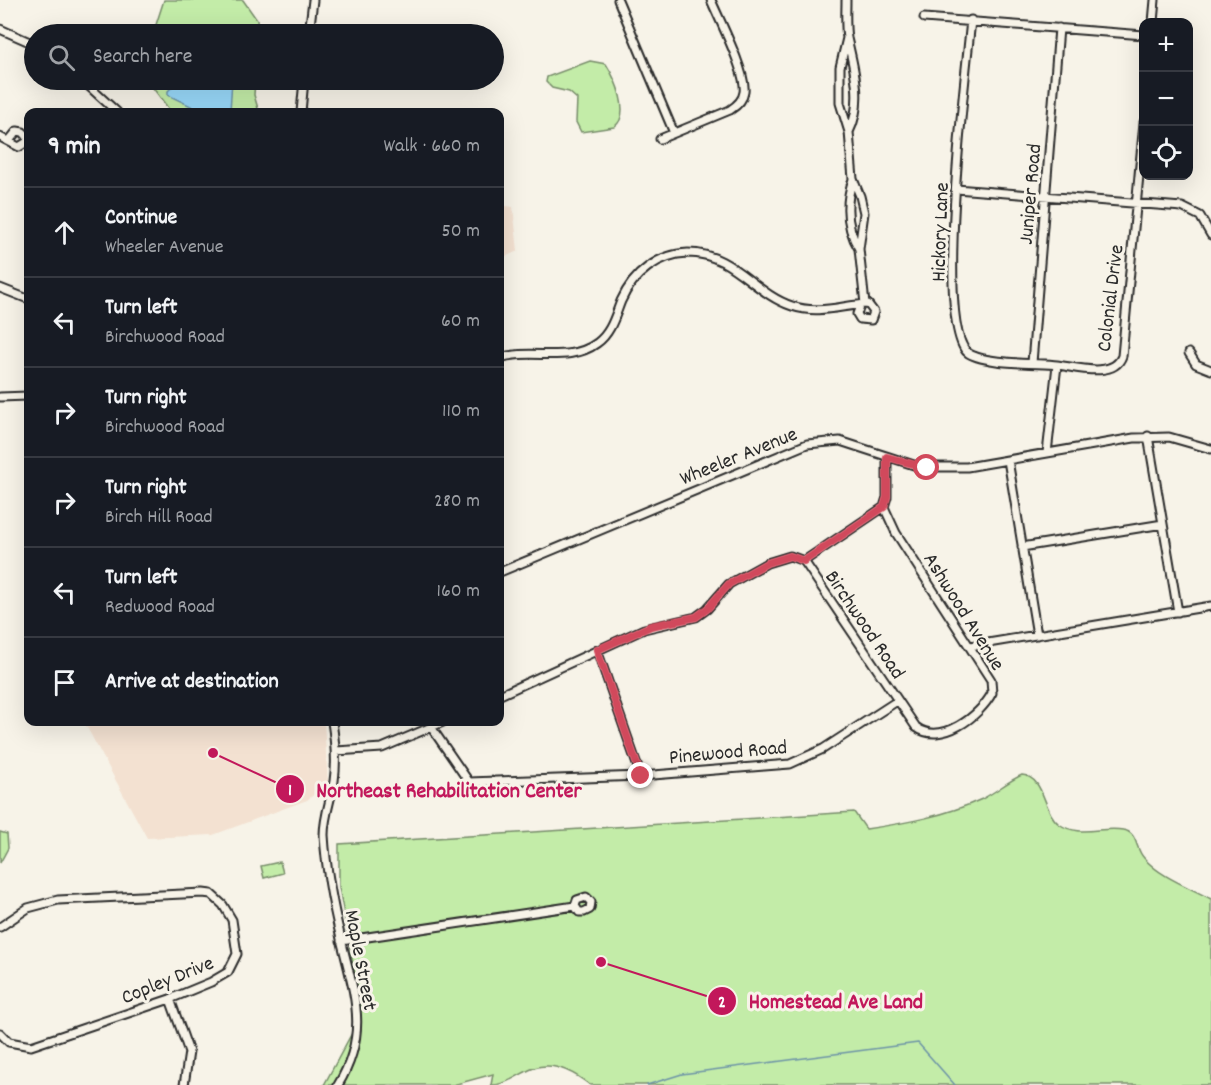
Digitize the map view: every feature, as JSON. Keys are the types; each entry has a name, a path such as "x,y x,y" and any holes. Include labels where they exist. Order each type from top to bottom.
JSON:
{"street":[{"path":"310,24 314,0"},
{"path":"618,0 674,133"},
{"path":"660,139 730,110 739,104 744,93 743,77 711,0"},
{"path":"504,357 518,353 570,354 590,348 609,330 625,292 637,276 652,264 676,255 696,254 721,260 792,306 817,311 863,305 859,249 864,213 853,179 849,132 842,115 839,91 841,64 847,38 846,0"},
{"path":"1153,18 1155,0"},
{"path":"924,18 1139,35"},
{"name":"Hickory Lane","path":"971,21 956,189 952,264 956,318 962,344 976,358 1057,365"},
{"name":"Juniper Road","path":"1032,363 1059,28"},
{"path":"0,29 24,40"},
{"path":"847,38 854,61 856,91 855,115 849,132"},
{"path":"93,90 113,108"},
{"path":"301,108 303,90"},
{"name":"Colonial Drive","path":"1057,365 1106,369 1116,366 1121,360 1143,126"},
{"path":"0,137 9,141"},
{"path":"853,179 848,197 848,215 851,233 859,249"},
{"path":"956,189 1189,208 1200,216 1211,235"},
{"path":"0,288 24,297"},
{"path":"1189,352 1196,364 1211,370"},
{"path":"1047,453 1057,365"},
{"path":"0,397 24,396"},
{"path":"1148,436 1178,612"},
{"name":"Wheeler Avenue","path":"504,570 807,444 826,441 847,442 920,467 940,469 1148,436 1182,440 1211,449"},
{"path":"884,507 887,497 887,457"},
{"path":"1008,460 1037,635"},
{"name":"Birchwood Road","path":"884,507 804,561 897,701 912,722 926,733"},
{"name":"Ashwood Avenue","path":"884,507 896,533 970,646 993,686 989,699 962,723 940,734 926,733"},
{"path":"1022,547 1163,524"},
{"path":"504,693 651,626 696,617 707,609 729,584 767,563 790,556 804,561"},
{"path":"970,646 1211,606"},
{"path":"597,650 641,776"},
{"name":"Pinewood Road","path":"431,728 469,782 641,776 790,764 823,749 897,701"},
{"name":"Maple Street","path":"333,726 336,751 334,780 325,819 324,838 341,941 355,990 358,1019 352,1052 338,1085"},
{"path":"336,751 382,748 435,726"},
{"name":"Copley Drive","path":"0,927 28,908 58,900 187,892 211,894 223,905 232,920 238,948 235,961 228,972 217,980 170,999 31,1046 9,1042 0,1033"},
{"path":"341,941 575,906"},
{"path":"170,999 189,1052 184,1085"}],"shaded area":[{"path":"504,206 513,207 518,251 504,257"},
{"path":"86,726 324,726 328,784 307,800 213,835 147,838"}],"green space":[{"path":"164,0 243,0 257,20 257,24 156,24"},
{"path":"590,61 606,64 620,96 622,114 614,127 581,132 576,122 577,99 569,92 552,88 546,82 547,77"},
{"path":"154,90 254,90 258,108 168,108"},
{"path":"1022,775 1030,777 1040,788 1050,812 1059,824 1083,831 1115,829 1128,831 1134,837 1141,854 1158,871 1211,899 1211,1085 590,1085 564,1069 542,1066 497,1085 491,1085 493,1074 453,1085 324,1085 353,1031 356,981 339,887 339,844 854,812 866,829 954,810 982,799"},
{"path":"0,832 7,834 8,848 0,863"},
{"path":"280,862 283,873 264,878 261,866"}],"water":[{"path":"231,90 230,108 194,108 168,95 168,91"}],"waterway":[{"path":"647,1085 682,1074 918,1043 955,1085"}],"place":[{"name":"Northeast Rehabilitation Center","path":"213,753"},
{"name":"Homestead Ave Land","path":"601,962"}],"route":[{"path":"641,776 597,650 651,626 696,617 707,609 729,584 750,570 790,556 804,561 884,507 887,497 887,457 927,468"}]}
